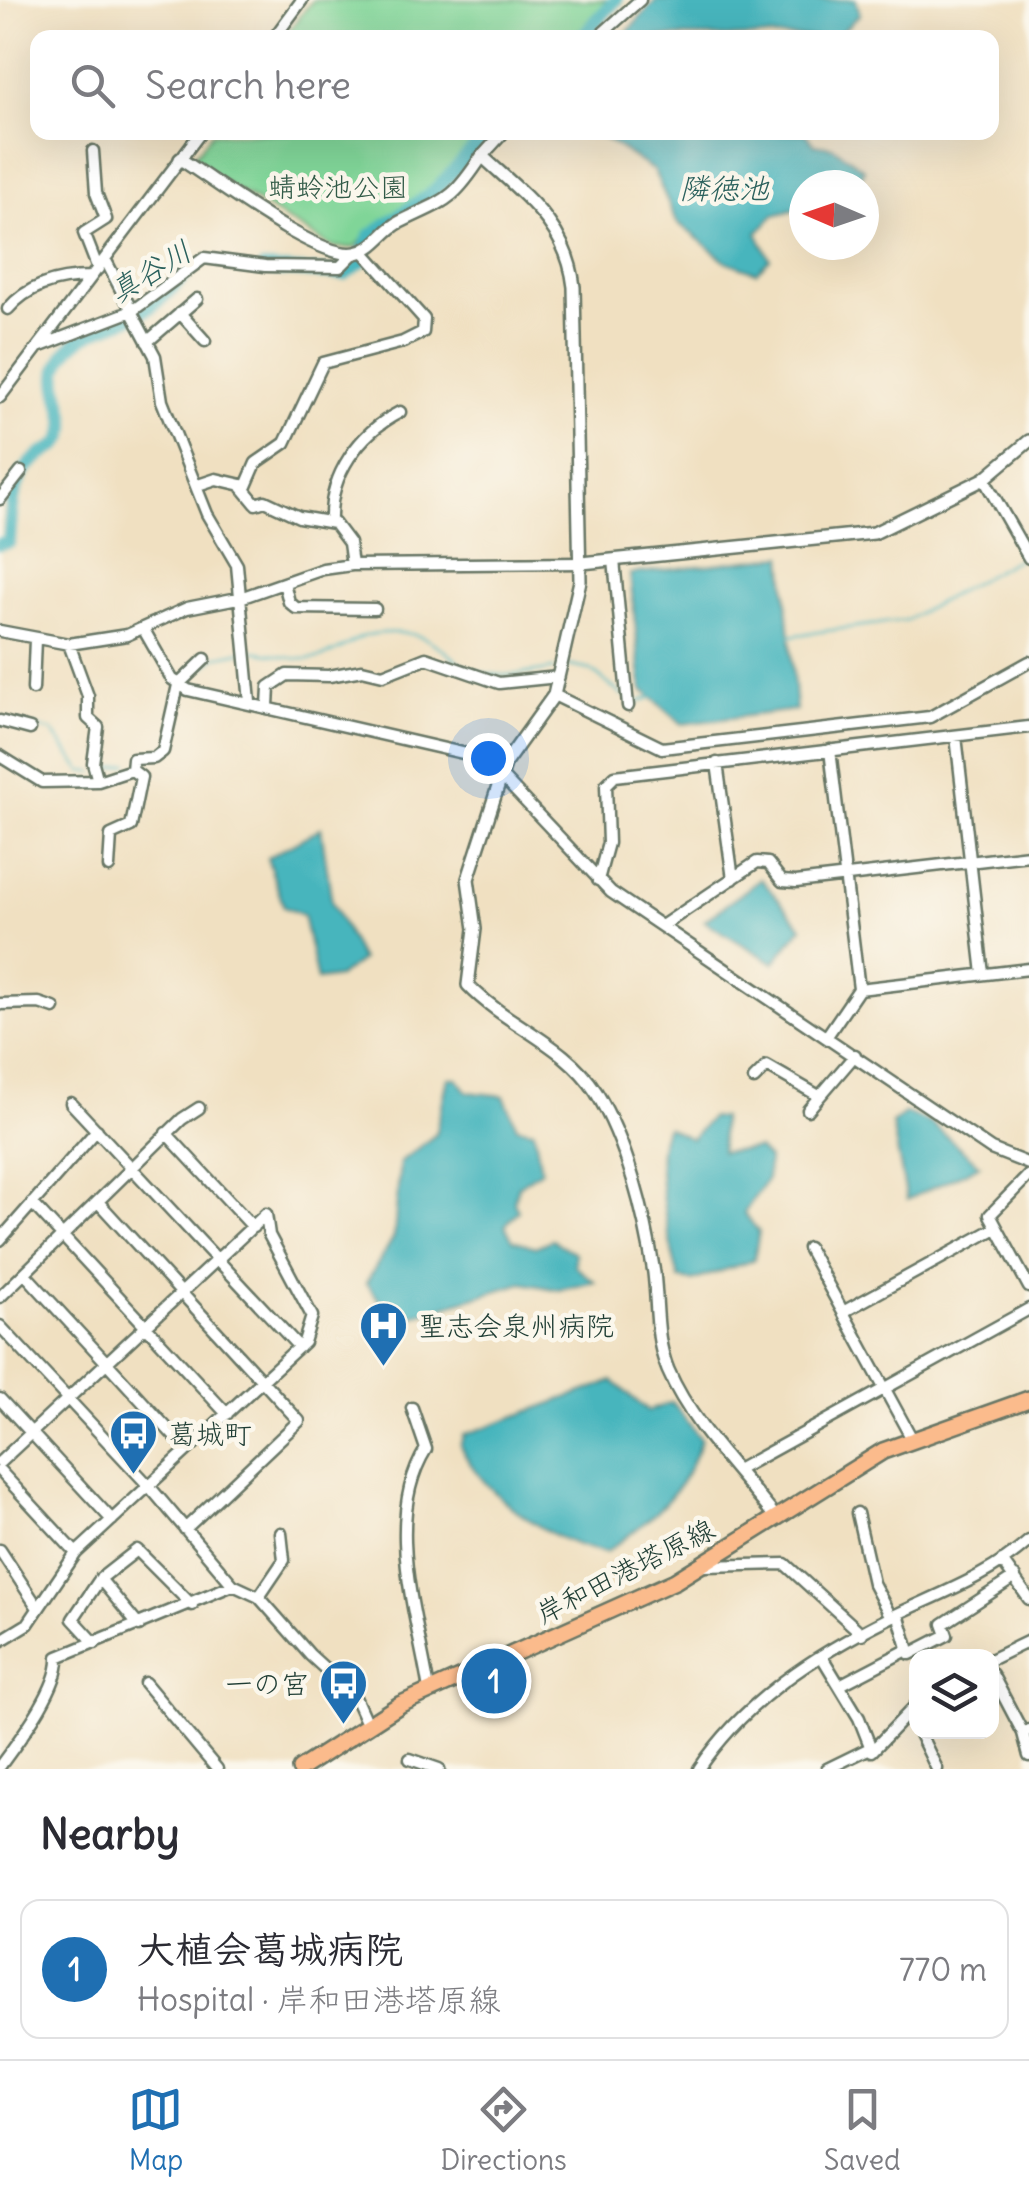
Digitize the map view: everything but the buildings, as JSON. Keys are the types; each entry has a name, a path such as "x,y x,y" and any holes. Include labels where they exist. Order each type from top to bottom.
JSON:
{"main road":[{"name":"岸和田港塔原線","path":"300,1769 367,1724 430,1690 702,1566 870,1459 1029,1399"}],"street":[{"path":"280,30 302,0"},
{"path":"606,30 640,0"},
{"path":"0,397 195,140"},
{"path":"38,347 131,311 204,258 264,266 340,267 396,224 442,205 463,185 497,140"},
{"path":"93,151 96,194 106,219 84,233 98,268 131,311 156,356 162,401 208,514 237,565 250,702"},
{"path":"482,156 544,212 568,252 572,272 582,563 554,694 514,747 468,879 475,929 468,985 566,1056 608,1113 650,1252 660,1347 668,1370 682,1398 776,1518"},
{"path":"180,159 330,251 358,252 424,319 423,332 402,342 324,363 285,443 256,463 242,488"},
{"path":"8,309 18,298 60,276 98,268"},
{"path":"147,342 197,299"},
{"path":"180,314 205,341"},
{"path":"331,522 333,496 348,459 366,431 400,412"},
{"path":"2,635 69,644 144,630 187,608 243,597 352,565 582,563 874,533 984,479 1029,441"},
{"path":"0,499 20,472"},
{"path":"984,479 1029,558"},
{"path":"198,485 216,480 242,488 256,504 265,501 300,517 331,522 349,543 352,565"},
{"path":"614,560 628,706"},
{"path":"284,583 289,602 296,608 375,609"},
{"path":"144,630 178,685 467,754 502,774 598,880 992,1149 1029,1164"},
{"path":"33,689 35,639"},
{"path":"69,644 88,696 88,718 98,728 93,763 98,781"},
{"path":"268,706 269,687 287,675 328,676 362,670 384,676 426,658 499,684 558,676"},
{"path":"132,770 133,759 154,758 162,751 178,685 205,659"},
{"path":"554,694 662,748 930,717 1029,662"},
{"path":"0,722 30,730"},
{"path":"598,880 608,843 606,785 610,778 1029,728"},
{"path":"956,736 982,974"},
{"path":"827,1036 859,989 830,750"},
{"path":"0,756 42,782 98,781 132,770"},
{"path":"717,763 733,878"},
{"path":"109,866 111,836 131,826 141,777 132,770"},
{"path":"662,926 757,862 768,863 787,882 1029,855"},
{"path":"859,989 1029,969"},
{"path":"0,1004 40,1003 54,1008"},
{"path":"808,1110 855,1054"},
{"path":"754,1079 767,1066 819,1096"},
{"path":"71,1104 299,1347"},
{"path":"0,1298 166,1133 199,1108"},
{"path":"0,1240 97,1130"},
{"path":"166,1133 253,1226"},
{"path":"1028,1284 996,1228 992,1209 1029,1175"},
{"path":"32,1203 226,1414"},
{"path":"99,1203 299,1421 185,1528"},
{"path":"0,1462 266,1214 269,1234 312,1316 299,1347 76,1554 20,1632 0,1641"},
{"path":"843,1312 996,1228"},
{"path":"808,1248 912,1440"},
{"path":"25,1274 187,1450"},
{"path":"738,1470 1029,1309"},
{"path":"0,1326 149,1486 233,1585 260,1597 310,1655 354,1695 367,1724"},
{"path":"0,1399 112,1520"},
{"path":"412,1408 426,1449 409,1479 406,1548 430,1690"},
{"path":"0,1471 76,1554"},
{"path":"856,1513 873,1583 912,1649"},
{"path":"260,1597 284,1560 281,1533"},
{"path":"698,1769 747,1709 822,1657 894,1616 931,1602 1029,1541"},
{"path":"0,1550 38,1608"},
{"path":"95,1643 73,1619 100,1579 137,1550 192,1605"},
{"path":"1002,1561 1029,1599"},
{"path":"702,1566 785,1564 862,1634"},
{"path":"920,1649 947,1636 943,1624 1015,1577"},
{"path":"100,1579 140,1626"},
{"path":"0,1766 46,1700 58,1669 58,1656 192,1605 233,1585"},
{"path":"999,1656 1029,1640"},
{"path":"840,1686 909,1654"},
{"path":"822,1657 872,1751 884,1744 909,1714"},
{"path":"145,1683 217,1769"},
{"path":"999,1686 1026,1731 1029,1756"},
{"path":"923,1739 937,1769"},
{"path":"827,1769 870,1748"},
{"path":"708,1756 711,1769"},
{"path":"410,1759 439,1769"}],"green space":[{"path":"313,0 613,0 584,30 289,30"},
{"name":"蜻蛉池公園","path":"207,140 480,140 432,190 374,229 354,248 332,247 193,164 192,159"}],"water":[{"path":"656,0 856,0 860,14 843,30 629,30"},
{"name":"隣徳池","path":"608,140 811,140 833,147 864,169 789,170 789,211 774,215 757,233 770,259 756,272 727,262 677,222 654,171"},
{"path":"783,556 796,710 682,724 642,689 630,574"},
{"path":"321,828 332,903 361,960 338,977 317,980 303,915 284,907 267,858"},
{"path":"761,879 802,927 774,963 704,921"},
{"path":"448,1078 457,1078 468,1092 504,1096 517,1127 534,1130 541,1170 518,1186 514,1202 518,1210 505,1226 513,1240 535,1247 552,1240 575,1253 575,1266 595,1282 560,1290 522,1283 396,1321 366,1283 394,1237 400,1162 435,1135"},
{"path":"906,1113 932,1124 980,1165 907,1200 892,1124"},
{"path":"711,1117 721,1118 721,1152 758,1149 768,1159 767,1179 744,1213 759,1232 754,1260 692,1281 679,1279 660,1176 662,1138 667,1127 691,1139"},
{"path":"613,1381 648,1411 672,1402 701,1439 675,1491 638,1528 606,1552 564,1539 522,1515 486,1483 460,1446 464,1435"}],"waterway":[{"name":"真谷川","path":"588,30 616,0"},
{"name":"真谷川","path":"263,269 344,274 360,263 370,236 434,192 483,140"},
{"name":"真谷川","path":"0,544 9,542 14,495 22,475 62,439 65,420 57,372 67,352 97,330 150,307 185,275"},
{"path":"789,636 906,620 1023,556"},
{"path":"251,651 313,659 364,636 401,633 427,640 462,664 484,673 507,675 554,669"},
{"path":"202,669 216,657 243,651"},
{"path":"566,665 591,670 623,696"},
{"path":"634,704 654,696"},
{"path":"33,727 52,731 82,771 94,772"},
{"path":"102,771 128,764"}],"place":[{"name":"聖志会泉州病院","path":"383,1368"},
{"name":"葛城町","path":"133,1476"},
{"name":"大植会葛城病院","path":"494,1681"},
{"name":"一の宮","path":"344,1726"}]}
